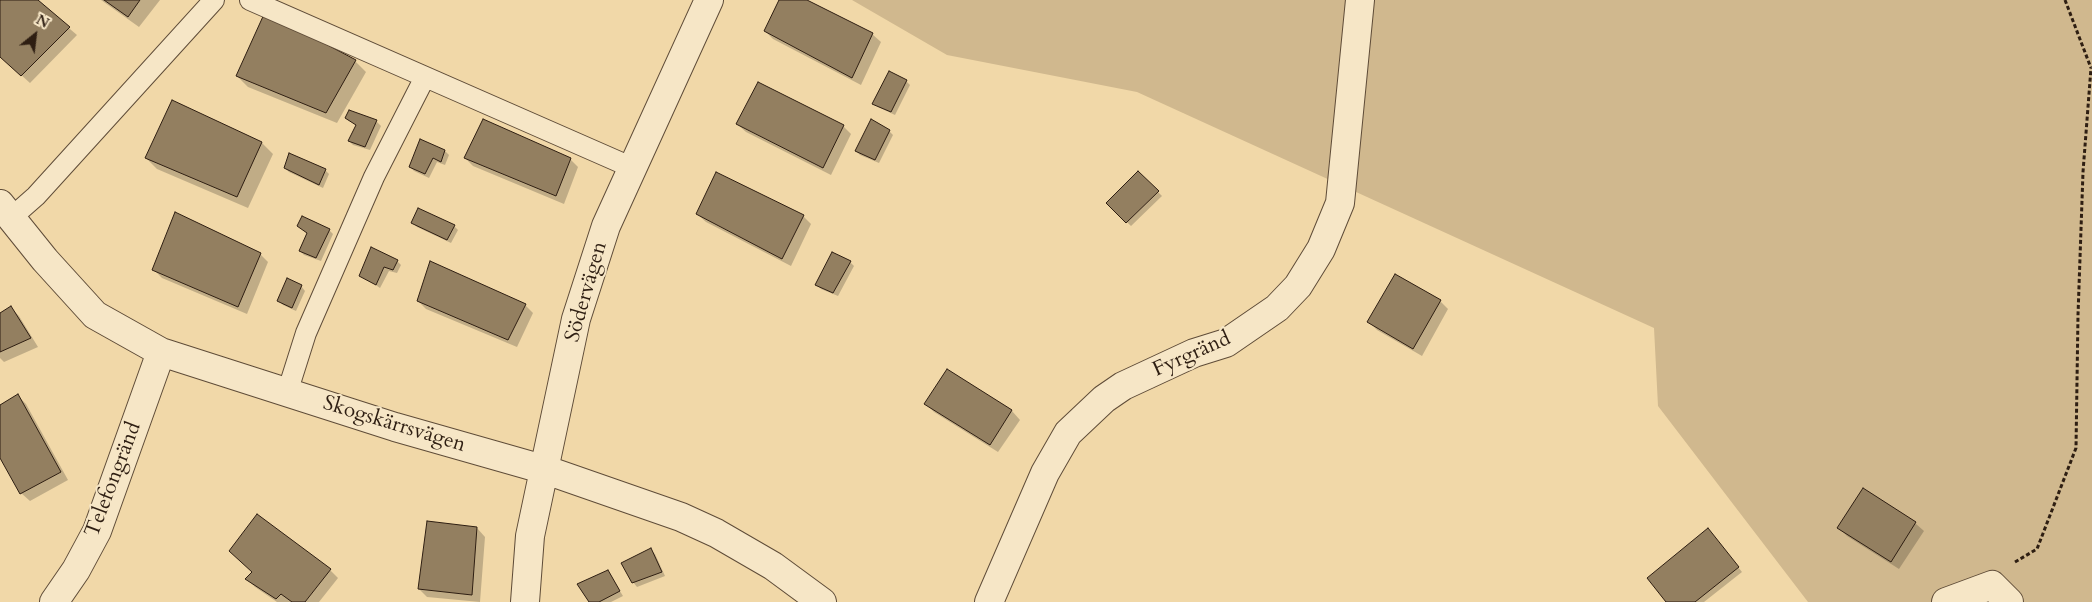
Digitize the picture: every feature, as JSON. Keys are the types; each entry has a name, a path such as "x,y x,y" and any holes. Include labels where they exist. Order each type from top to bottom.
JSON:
{"street":[{"name":"Södervägen","path":"525,602 530,536 546,470 576,319 606,226 709,0"},
{"name":"Fyrgränd","path":"989,602 1045,473 1068,433 1104,398 1123,386 1194,353 1226,343 1277,308 1298,286 1321,249 1340,203 1360,0"},
{"name":"Skogskärrsvägen","path":"5,211 45,260 96,315 160,352 395,427 546,470 681,517 716,533 773,566 822,602"},
{"name":"Telefongränd","path":"54,602 76,570 97,531 160,352"},
{"path":"1946,602 2000,594"}],"lane":[{"path":"5,211 36,196 214,0"},
{"path":"250,0 633,168"},
{"path":"287,393 306,333 374,177 424,77"}],"path":[{"path":"2000,594 1996,572 2037,549 2076,448 2083,172 2091,68 2065,0"}],"shaded area":[{"path":"852,0 2092,0 2092,602 1808,602 1658,406 1654,328 1137,92 947,55"}],"building":[{"path":"0,0 38,0 70,27 21,76 0,57"},
{"path":"104,0 140,0 128,17"},
{"path":"779,0 807,0 873,33 852,78 764,31"},
{"path":"265,12 356,60 326,113 236,76"},
{"path":"889,71 907,80 891,112 872,104"},
{"path":"758,82 844,125 823,168 736,124"},
{"path":"172,100 262,142 237,197 145,158"},
{"path":"349,110 377,120 365,147 348,141 356,125 345,118"},
{"path":"483,119 571,158 556,196 464,158"},
{"path":"871,119 890,130 875,160 855,151"},
{"path":"420,139 445,150 441,162 433,158 425,174 409,167"},
{"path":"289,153 326,169 319,185 284,168"},
{"path":"1138,171 1159,191 1126,223 1106,203"},
{"path":"716,172 804,215 782,259 696,214"},
{"path":"418,208 455,225 447,240 411,223"},
{"path":"175,212 261,253 238,307 152,270"},
{"path":"302,216 330,229 316,258 299,251 307,233 297,226"},
{"path":"371,247 398,260 393,270 384,267 376,285 359,276"},
{"path":"832,252 851,261 833,293 815,285"},
{"path":"430,261 526,304 508,340 417,301"},
{"path":"1395,274 1441,300 1413,349 1367,322"},
{"path":"287,278 302,285 292,308 277,301"},
{"path":"11,306 31,338 0,352 0,313"},
{"path":"947,369 1012,410 990,445 924,404"},
{"path":"18,394 61,472 20,494 0,458 0,405"},
{"path":"1863,488 1916,522 1891,562 1837,528"},
{"path":"257,514 331,569 305,602 292,602 281,594 276,599 245,579 252,572 229,551"},
{"path":"427,521 477,527 472,595 418,589"},
{"path":"1708,528 1739,567 1695,602 1666,602 1647,578"},
{"path":"651,548 662,572 632,583 621,563"},
{"path":"608,570 620,591 599,602 589,602 577,584"}]}
